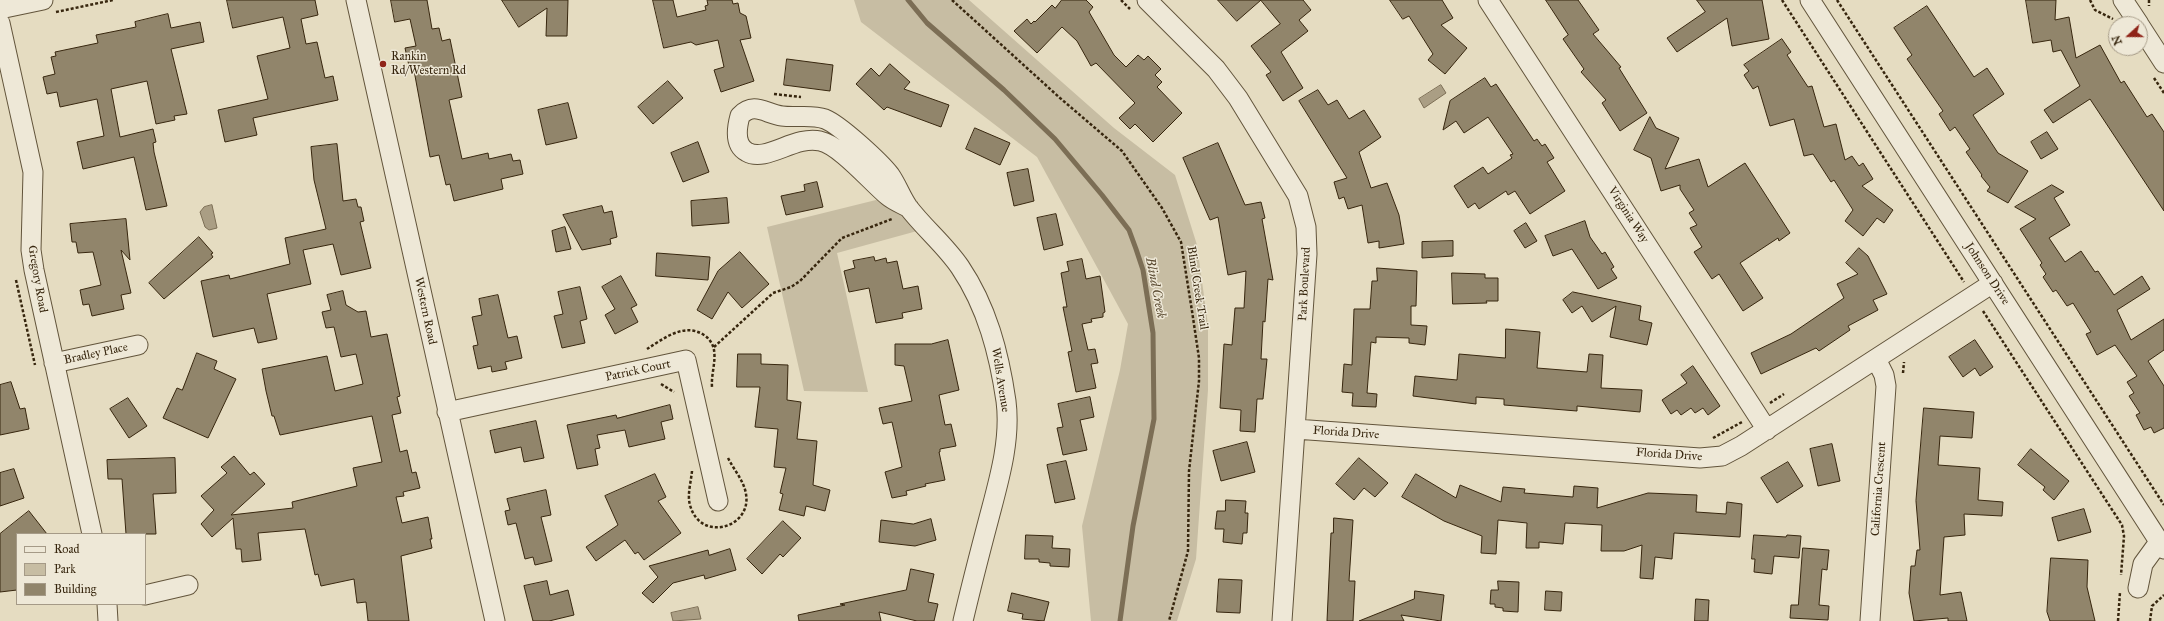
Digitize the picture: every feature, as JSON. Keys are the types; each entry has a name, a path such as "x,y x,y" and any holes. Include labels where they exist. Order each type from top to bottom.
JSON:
{"street":[{"name":"Western Road","path":"356,0 495,621"},
{"name":"Virginia Way","path":"1488,0 1767,430"},
{"name":"Johnson Drive","path":"1810,0 2162,545"},
{"path":"2123,0 2133,16"},
{"name":"Park Boulevard","path":"1140,5 1202,55 1228,83 1298,196 1306,227 1307,254 1282,621"},
{"path":"0,10 48,7"},
{"name":"Gregory Road","path":"0,23 33,172 31,250 54,363 92,533"},
{"path":"2148,39 2164,63"},
{"name":"Wells Avenue","path":"902,213 889,174 846,133 825,119 812,117 784,117 755,107 749,108 740,116 738,138 740,146 746,152 754,155 781,149 797,141 821,141 840,152 889,197 902,213 941,242 960,267 981,303 993,335 1006,402 1007,434 1003,462 963,621"},
{"name":"Florida Drive","path":"1295,429 1700,458 1722,456 1767,430 1993,283"},
{"name":"Bradley Place","path":"54,363 138,345"},
{"name":"Patrick Court","path":"448,412 686,360 718,501"},
{"name":"California Crescent","path":"1870,621 1886,386 1884,375 1876,360"},
{"path":"2138,588 2143,564 2162,545"},
{"path":"146,595 188,585"},
{"path":"107,605 108,621"}],"path":[{"path":"48,7 114,0"},
{"name":"Blind Creek Trail","path":"952,0 1060,98 1122,151 1162,208 1180,242 1199,358 1199,381 1189,471 1188,551 1169,621"},
{"path":"1121,0 1140,5"},
{"path":"1782,0 1964,282"},
{"path":"1838,0 2164,505"},
{"path":"2090,0 2095,10 2108,17"},
{"path":"771,94 803,98"},
{"path":"714,347 774,293 791,287 800,281 842,238 902,213"},
{"path":"1983,312 2124,530"},
{"path":"642,351 674,333 686,330 700,333 710,341 714,347 715,355 712,391"},
{"path":"655,384 663,385 677,394"},
{"path":"692,468 690,505 696,517 706,526 724,527 738,519 746,507 747,500 744,486 727,455"},
{"path":"2150,621 2152,606 2164,595"}],"green space":[{"path":"854,0 969,0 1114,128 1175,175 1197,245 1208,325 1208,390 1196,559 1177,621 1091,621 1082,526 1120,370 1128,324 1037,157 861,22"},
{"path":"880,199 928,228 837,253 868,392 804,391 767,227"}],"shaded area":[{"path":"1441,85 1446,93 1424,108 1419,99"},
{"path":"212,205 217,228 209,230 205,227 200,212 204,207"},
{"path":"698,607 701,619 673,621 671,613"}],"building":[{"path":"227,0 315,0 318,15 301,19 306,44 317,42 325,78 333,76 338,100 253,118 257,135 225,142 218,110 268,99 257,56 290,48 283,17 233,28"},
{"path":"391,0 427,0 432,29 439,28 442,41 450,39 462,97 449,100 462,159 488,153 489,159 511,154 513,161 520,160 523,174 501,179 503,189 454,201 450,184 446,185 439,155 430,157 413,65 409,66 405,48 416,46 410,19 395,22"},
{"path":"502,0 568,0 567,36 546,36 547,8 519,27"},
{"path":"653,0 673,0 677,17 706,10 705,6 708,5 707,0 732,0 733,4 738,3 740,13 746,16 751,38 740,40 754,81 721,92 714,70 724,67 718,40 696,45 691,42 664,48"},
{"path":"1062,0 1086,0 1093,7 1089,12 1114,55 1126,67 1138,55 1144,60 1148,56 1161,69 1155,75 1162,82 1157,87 1182,113 1153,142 1135,124 1130,129 1119,118 1135,103 1096,63 1091,66 1077,41 1062,27 1037,53 1014,31 1027,19 1031,24 1034,21 1035,22 1052,5 1055,8"},
{"path":"1218,0 1261,0 1237,21"},
{"path":"1261,0 1303,0 1311,10 1299,20 1308,31 1281,52 1303,88 1283,101 1266,75 1271,72 1251,46 1280,24"},
{"path":"1390,0 1442,0 1453,18 1441,25 1467,48 1445,74 1428,60 1433,54 1409,16 1403,19"},
{"path":"1546,0 1578,0 1599,30 1593,34 1621,67 1619,68 1647,113 1620,131 1602,103 1606,100 1581,72 1584,69 1563,39 1568,35"},
{"path":"1697,0 1762,0 1769,39 1732,46 1727,18 1677,52 1667,38 1705,12"},
{"path":"2026,0 2056,0 2055,20 2069,17 2076,58 2100,45 2121,83 2124,81 2147,117 2152,114 2164,132 2164,211 2090,99 2053,123 2044,110 2080,86 2061,50 2053,52 2051,40 2033,43"},
{"path":"1927,6 1974,77 1987,68 2004,94 1973,115 1998,153 2028,171 2008,203 1987,191 1990,187 1981,176 1982,175 1966,152 1970,149 1955,127 1950,131 1939,114 1943,111 1907,59 1912,55 1894,28"},
{"path":"168,14 171,28 200,22 204,42 171,49 187,114 174,116 175,120 156,124 147,81 111,89 120,137 153,129 156,142 153,143 154,152 167,206 146,210 134,157 83,169 77,142 104,136 97,99 60,107 57,92 47,94 43,77 55,74 51,57 56,56 55,52 98,43 96,35 136,27 135,22"},
{"path":"1782,39 1791,52 1787,55 1808,87 1812,86 1824,127 1836,124 1845,160 1852,156 1859,166 1863,163 1873,179 1862,186 1893,210 1884,223 1877,218 1863,236 1845,221 1853,210 1834,180 1831,182 1813,154 1804,156 1794,119 1770,126 1758,86 1753,89 1744,75 1749,71 1744,65"},
{"path":"787,59 833,65 830,91 784,85"},
{"path":"890,64 910,82 904,89 949,105 941,127 887,107 884,110 856,84 871,68 879,76"},
{"path":"1485,78 1491,87 1496,84 1534,141 1537,139 1542,146 1545,144 1554,158 1547,162 1565,191 1530,214 1515,191 1508,195 1506,191 1479,209 1475,203 1468,208 1454,186 1483,167 1488,174 1512,158 1510,155 1513,154 1488,117 1464,133 1456,121 1443,130 1450,101"},
{"path":"668,81 683,98 653,124 638,107"},
{"path":"1318,90 1328,105 1337,100 1349,119 1364,110 1381,137 1359,152 1371,188 1387,183 1399,215 1404,244 1379,248 1379,241 1368,243 1362,205 1348,209 1344,197 1339,199 1334,182 1347,178 1299,101"},
{"path":"568,103 577,138 546,145 538,110"},
{"path":"1650,117 1656,128 1679,138 1665,169 1699,159 1708,187 1745,163 1790,233 1779,241 1778,238 1740,263 1763,298 1743,311 1719,274 1712,279 1694,252 1702,247 1690,228 1697,225 1689,213 1694,210 1680,189 1680,185 1661,191 1651,158 1634,150"},
{"path":"975,128 1010,143 1000,165 966,149"},
{"path":"2047,132 2058,149 2041,159 2031,142"},
{"path":"698,142 709,172 683,182 671,153"},
{"path":"1218,143 1245,205 1261,202 1265,218 1262,219 1273,280 1268,279 1265,322 1263,321 1261,359 1267,359 1263,399 1257,399 1255,432 1240,431 1241,410 1220,408 1224,344 1232,345 1235,308 1244,308 1246,271 1228,275 1218,217 1210,220 1183,158"},
{"path":"337,144 343,201 356,199 358,207 361,207 364,221 360,222 371,268 341,275 333,244 303,250 311,284 267,294 277,339 258,343 254,328 213,337 201,281 229,275 230,279 290,264 285,238 326,229 314,180 311,147"},
{"path":"1028,169 1034,201 1014,206 1007,173"},
{"path":"817,182 823,207 786,215 781,196 805,191 804,185"},
{"path":"2052,185 2064,192 2054,198 2070,225 2049,238 2065,262 2081,251 2095,272 2098,271 2114,295 2142,276 2150,289 2117,310 2131,340 2164,319 2164,350 2148,361 2164,386 2164,428 2154,433 2151,427 2144,430 2136,415 2140,413 2129,396 2134,393 2127,382 2137,376 2115,345 2097,355 2086,334 2091,332 2073,303 2067,306 2056,290 2053,292 2043,277 2046,274 2040,265 2042,263 2020,229 2036,219 2015,207"},
{"path":"727,198 729,223 692,226 691,201"},
{"path":"602,206 604,213 612,211 617,237 610,239 611,244 582,250 563,215"},
{"path":"1056,214 1063,245 1044,250 1037,218"},
{"path":"126,219 130,260 121,250 131,293 121,295 124,309 92,316 89,304 83,305 80,290 101,285 93,252 78,253 76,242 72,242 70,224"},
{"path":"1585,221 1590,237 1602,254 1605,252 1614,267 1611,269 1617,278 1598,289 1572,249 1553,256 1545,236"},
{"path":"1526,223 1537,241 1525,248 1514,231"},
{"path":"565,227 571,249 556,252 552,231"},
{"path":"199,237 213,253 211,254 213,257 164,299 149,283"},
{"path":"1453,241 1453,256 1422,258 1422,242"},
{"path":"1859,248 1868,256 1887,294 1873,300 1878,310 1848,326 1850,330 1819,351 1816,348 1761,374 1751,353 1791,334 1844,298 1837,284 1858,274 1846,263"},
{"path":"740,252 769,284 742,308 728,292 712,319 697,310 718,271"},
{"path":"657,253 710,257 708,280 656,276"},
{"path":"874,257 875,261 886,258 887,263 897,261 903,289 918,286 922,309 902,313 903,318 876,323 869,288 849,292 844,271 855,268 853,261"},
{"path":"1082,259 1086,279 1100,276 1105,312 1103,313 1103,317 1091,319 1092,322 1082,324 1088,350 1095,349 1098,363 1091,364 1096,388 1076,392 1068,352 1072,351 1063,307 1067,307 1061,273 1069,271 1067,262"},
{"path":"1377,268 1417,271 1416,306 1411,306 1411,325 1427,326 1425,345 1409,343 1409,338 1376,337 1376,343 1371,342 1367,393 1377,394 1376,407 1352,406 1353,393 1342,392 1344,364 1352,365 1354,309 1370,309 1372,281 1377,281"},
{"path":"1452,273 1485,274 1485,278 1498,278 1498,301 1486,301 1487,303 1453,304"},
{"path":"621,276 637,305 631,308 638,322 615,334 605,315 615,309 602,287"},
{"path":"580,287 587,319 580,321 585,343 562,348 554,316 563,314 558,292"},
{"path":"343,291 346,305 358,312 366,311 371,337 387,334 400,396 397,397 401,413 392,415 400,452 407,450 412,473 416,472 420,488 403,492 404,496 396,497 402,523 428,517 432,548 401,556 409,621 368,621 366,602 357,603 354,579 321,586 318,574 315,575 305,529 258,533 261,560 242,562 241,549 236,549 233,518 212,537 201,524 214,510 201,496 227,473 221,467 234,456 250,475 254,472 265,484 231,515 293,508 292,502 357,486 353,468 382,462 372,416 280,435 274,416 272,416 266,391 262,369 327,356 335,391 363,384 356,354 341,357 334,327 326,328 322,312 331,310 327,295"},
{"path":"1573,292 1641,306 1639,320 1652,323 1647,345 1610,337 1616,306 1592,322 1582,306 1572,313 1563,300"},
{"path":"498,295 508,338 517,336 522,358 505,362 507,369 492,372 491,366 478,369 473,346 478,345 472,317 482,315 479,299"},
{"path":"1506,329 1540,332 1537,368 1587,372 1589,354 1603,355 1601,388 1642,390 1640,412 1577,406 1577,411 1504,405 1504,399 1476,397 1476,404 1413,396 1415,376 1457,380 1459,354 1505,358"},
{"path":"948,340 959,390 939,395 945,425 951,424 956,446 940,449 939,452 945,480 925,484 926,486 906,491 907,495 892,498 885,472 902,467 892,422 883,424 879,408 912,401 904,366 895,365 895,344 931,344"},
{"path":"1975,340 1993,367 1980,376 1975,368 1963,377 1949,357"},
{"path":"197,353 217,361 214,369 236,379 208,438 163,418 177,388 182,390"},
{"path":"738,354 761,354 761,364 788,365 787,400 801,402 797,439 817,441 813,485 830,490 825,511 806,506 804,516 779,510 783,494 780,493 786,468 774,467 778,429 755,427 760,387 737,387"},
{"path":"1693,366 1720,406 1708,415 1703,408 1695,413 1691,408 1681,415 1677,410 1671,414 1662,400 1687,383 1681,375"},
{"path":"11,382 20,409 25,408 29,429 0,435 0,385"},
{"path":"1090,397 1094,417 1080,420 1087,450 1063,455 1057,428 1063,427 1058,404"},
{"path":"128,398 147,426 129,438 110,409"},
{"path":"670,405 673,419 661,422 665,439 629,447 625,430 597,435 600,448 595,449 598,465 577,469 567,425 616,415 617,418"},
{"path":"1924,408 1974,412 1972,438 1940,436 1938,465 1980,468 1978,500 2003,502 2002,516 1964,514 1965,535 1944,537 1940,595 1961,592 1967,621 1948,621 1948,618 1914,621 1909,593 1911,566 1915,566 1917,550 1920,550 1916,501"},
{"path":"536,421 544,458 524,462 521,447 495,453 490,431"},
{"path":"1247,442 1255,472 1221,481 1213,451"},
{"path":"1832,444 1840,481 1818,486 1810,449"},
{"path":"2031,449 2069,481 2054,500 2043,490 2045,487 2018,465"},
{"path":"175,458 176,493 153,494 156,534 126,533 122,479 108,479 107,460"},
{"path":"1359,458 1388,483 1375,497 1364,488 1354,500 1336,484"},
{"path":"1066,461 1075,499 1055,503 1047,465"},
{"path":"1788,462 1803,486 1777,503 1761,478"},
{"path":"14,469 24,498 0,506 0,473"},
{"path":"655,474 666,497 658,501 681,533 644,560 638,552 635,554 625,540 596,561 586,547 618,525 605,496"},
{"path":"1416,474 1456,498 1460,485 1501,502 1503,487 1525,489 1524,493 1573,497 1574,486 1598,488 1597,508 1648,493 1697,495 1696,512 1726,514 1727,502 1742,504 1740,537 1674,533 1672,559 1655,557 1653,579 1640,578 1642,545 1624,551 1601,551 1602,525 1565,523 1563,544 1539,542 1539,548 1526,548 1527,523 1498,520 1496,554 1481,553 1482,536 1444,521 1402,497"},
{"path":"546,490 551,515 541,517 552,561 535,565 533,557 525,559 516,523 508,525 505,511 510,510 507,499"},
{"path":"1226,500 1246,501 1245,513 1248,513 1247,533 1243,533 1242,544 1223,542 1224,529 1215,529 1217,511 1225,511"},
{"path":"2084,509 2091,532 2058,541 2052,518"},
{"path":"29,511 46,533 16,533 16,590 0,592 0,534"},
{"path":"1334,518 1353,520 1349,581 1355,581 1353,621 1327,621 1331,533 1333,533"},
{"path":"931,519 936,540 915,546 879,542 881,520 913,524"},
{"path":"783,521 801,538 783,557 780,554 762,574 747,559"},
{"path":"1026,535 1053,536 1052,548 1070,549 1069,567 1050,566 1050,563 1039,562 1039,559 1025,559"},
{"path":"1754,535 1786,537 1787,535 1801,536 1799,558 1774,556 1772,574 1754,572 1755,559 1752,559"},
{"path":"1803,548 1829,550 1827,570 1822,569 1819,605 1829,606 1828,620 1790,618 1791,605 1798,605"},
{"path":"730,549 736,570 705,579 704,575 673,583 653,603 642,593 658,577 649,566 708,550 709,555"},
{"path":"2051,558 2088,560 2087,587 2095,621 2050,621 2047,612"},
{"path":"911,569 934,574 928,602 938,604 934,621 917,621 879,612 881,621 799,621 798,615 845,605 840,604 906,590"},
{"path":"1219,579 1242,580 1240,613 1217,612"},
{"path":"547,581 550,595 568,590 574,615 549,621 533,621 524,586"},
{"path":"1498,581 1519,582 1518,612 1503,611 1503,608 1495,607 1495,604 1490,604 1491,590 1498,590"},
{"path":"1415,591 1444,595 1441,621 1401,615 1404,621 1359,621 1414,599"},
{"path":"1546,591 1562,592 1561,611 1545,610"},
{"path":"1012,593 1049,602 1044,621 1022,619 1023,614 1008,611"},
{"path":"1696,599 1709,600 1708,621 1695,621"}],"waterway":[{"name":"Blind Creek","path":"908,0 927,23 1004,90 1055,139 1129,230 1136,249 1143,270 1153,333 1154,419 1133,526 1120,621"}],"place":[{"name":"Rankin Rd/Western Rd","path":"383,64"}]}
